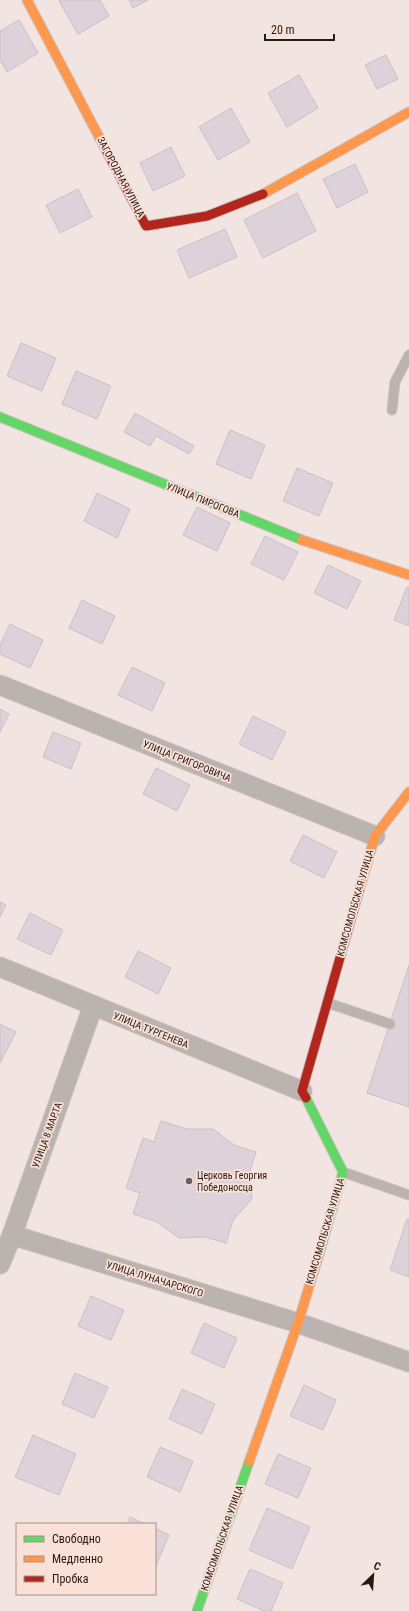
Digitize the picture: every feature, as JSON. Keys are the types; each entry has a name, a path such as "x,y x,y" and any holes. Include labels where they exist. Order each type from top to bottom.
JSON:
{"street":[{"name":"ЗАГОРОДНАЯ УЛИЦА","path":"27,0 146,226 206,216 259,197 409,112"},
{"name":"УЛИЦА ПИРОГОВА","path":"0,417 297,538 409,575"},
{"name":"УЛИЦА ГРИГОРОВИЧА","path":"0,685 375,836"},
{"name":"КОМСОМОЛЬСКАЯ УЛИЦА","path":"197,1611 298,1323 343,1172 302,1091 326,1002 375,836 409,792"},
{"name":"УЛИЦА ТУРГЕНЕВА","path":"0,967 302,1091"},
{"name":"УЛИЦА 8 МАРТА","path":"0,1264 12,1235 93,1006"},
{"name":"УЛИЦА ЛУНАЧАРСКОГО","path":"12,1235 298,1323 409,1362"}],"lane":[{"path":"392,410 395,382 409,355"},
{"path":"326,1002 390,1024"},
{"path":"343,1172 409,1195"}],"building":[{"path":"100,0 109,16 78,34 59,1"},
{"path":"129,0 148,0 133,8"},
{"path":"19,20 38,53 7,72 0,60 0,31"},
{"path":"386,55 398,79 377,89 365,65"},
{"path":"299,75 318,108 287,127 268,93"},
{"path":"231,108 250,142 218,160 199,127"},
{"path":"171,147 185,176 153,191 140,163"},
{"path":"355,164 368,192 337,208 323,179"},
{"path":"78,189 92,217 60,233 46,205"},
{"path":"297,193 316,231 263,258 244,220"},
{"path":"225,229 237,257 189,278 177,250"},
{"path":"21,343 56,358 42,391 7,376"},
{"path":"76,371 111,386 97,419 62,404"},
{"path":"135,413 194,446 189,454 156,436 150,446 124,432"},
{"path":"230,430 265,445 251,479 216,464"},
{"path":"297,468 333,483 319,516 283,501"},
{"path":"97,493 130,509 117,538 84,521"},
{"path":"197,507 230,523 217,551 183,535"},
{"path":"265,536 298,552 284,580 251,564"},
{"path":"328,565 361,581 347,609 314,593"},
{"path":"407,587 409,588 409,626 394,620"},
{"path":"82,600 115,616 102,644 69,628"},
{"path":"10,624 43,640 30,668 0,654 0,645"},
{"path":"132,667 165,683 152,711 118,695"},
{"path":"0,709 9,714 0,732"},
{"path":"253,716 286,732 272,760 239,744"},
{"path":"53,732 81,743 71,769 43,757"},
{"path":"156,768 190,785 177,811 143,794"},
{"path":"303,835 337,852 324,878 290,861"},
{"path":"0,902 6,905 0,917"},
{"path":"30,913 63,930 51,955 17,939"},
{"path":"138,951 171,968 158,994 125,977"},
{"path":"409,965 409,1107 367,1093"},
{"path":"0,1024 16,1032 0,1063"},
{"name":"Церковь Георгия Победоносца","path":"161,1121 187,1129 213,1129 234,1145 256,1152 249,1174 252,1199 233,1220 226,1243 205,1237 179,1238 157,1222 133,1214 140,1193 126,1188 143,1138 154,1142"},
{"path":"407,1219 409,1220 409,1277 390,1270"},
{"path":"91,1296 124,1310 111,1340 78,1326"},
{"path":"204,1323 237,1338 224,1368 191,1353"},
{"path":"75,1373 108,1387 94,1418 62,1404"},
{"path":"304,1385 336,1400 323,1430 290,1416"},
{"path":"182,1389 215,1404 202,1434 169,1419"},
{"path":"33,1435 76,1454 59,1495 15,1477"},
{"path":"160,1447 193,1461 180,1492 147,1477"},
{"path":"278,1454 311,1468 298,1498 265,1484"},
{"path":"267,1508 310,1527 292,1569 249,1550"},
{"path":"130,1517 143,1523 127,1523"},
{"path":"156,1528 169,1535 156,1566"},
{"path":"250,1569 283,1583 271,1611 264,1611 237,1599"}],"traffic: fast":[{"path":"0,417 302,540"},
{"path":"306,1098 343,1172 319,1254"},
{"path":"197,1611 249,1462"}],"traffic: slow":[{"path":"27,0 107,152"},
{"path":"263,194 409,112"},
{"path":"302,540 409,575"},
{"path":"359,891 375,836 409,792"},
{"path":"249,1462 298,1323 319,1254"}],"traffic: jam":[{"path":"107,152 146,226 207,216 263,194"},
{"path":"306,1098 302,1091 359,891"}],"place":[{"name":"Церковь Георгия Победоносца","path":"189,1181"}]}
